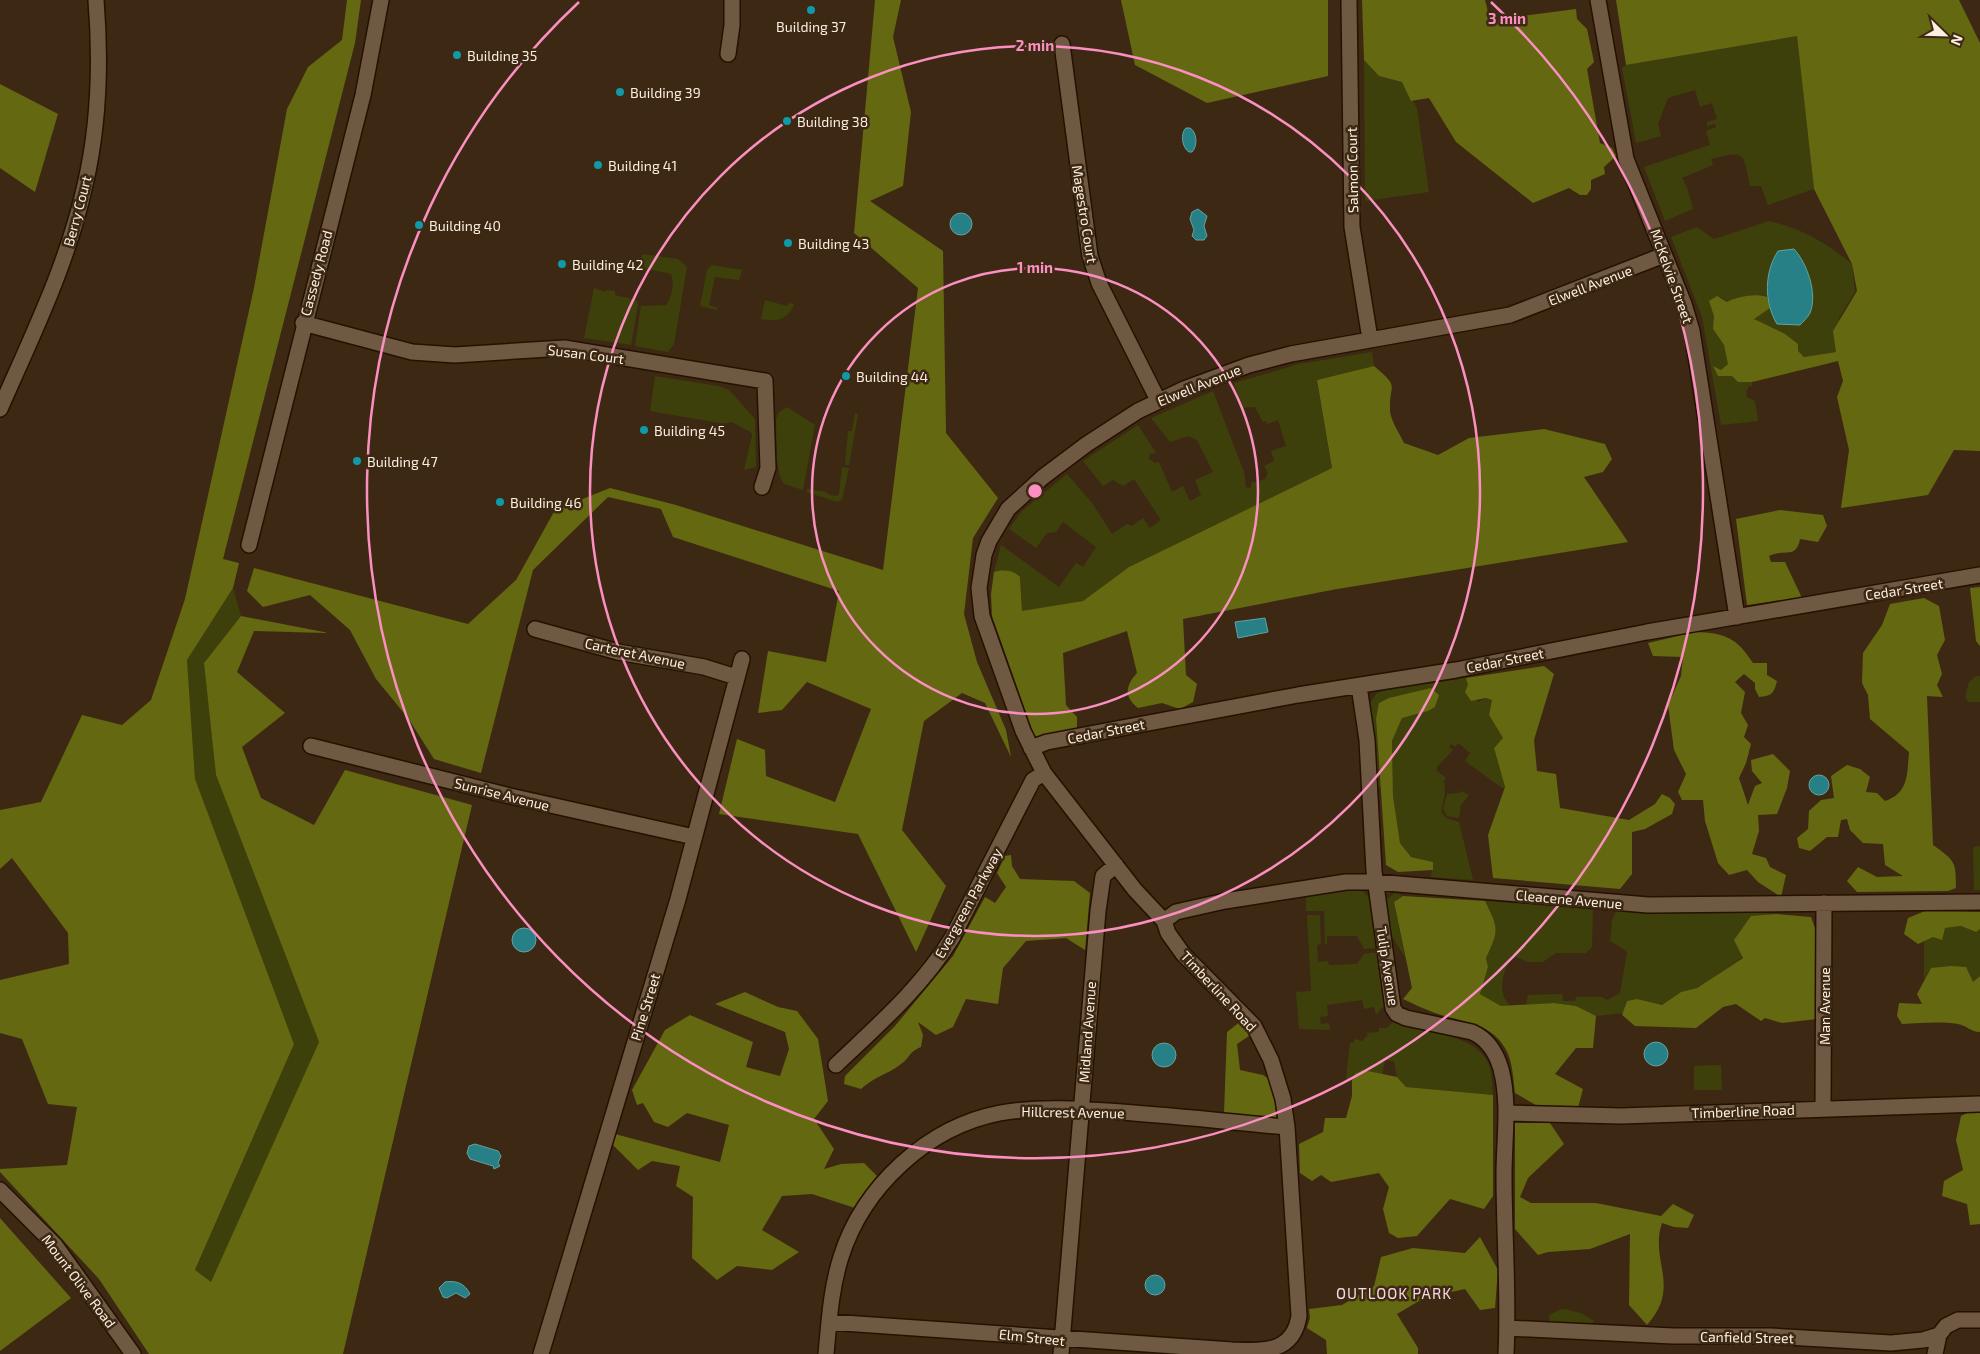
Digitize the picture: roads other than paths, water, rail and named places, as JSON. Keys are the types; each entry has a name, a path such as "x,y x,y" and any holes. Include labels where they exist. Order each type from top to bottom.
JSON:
{"street":[{"name":"Berry Court","path":"0,409 65,255 86,185 98,86 96,0"},
{"name":"Cassedy Road","path":"248,545 303,323 363,95 381,0"},
{"path":"728,54 732,25 732,0"},
{"name":"Salmon Court","path":"1349,0 1352,227 1370,339"},
{"name":"McKelvie Street","path":"1598,0 1623,147 1684,304 1692,331 1737,617"},
{"name":"Magestro Court","path":"1062,44 1090,256 1100,283 1158,400"},
{"name":"Elwell Avenue","path":"1031,748 982,616 979,588 989,541 1008,509 1036,483 1093,440 1158,400 1249,365 1291,354 1510,315 1664,255"},
{"name":"Susan Court","path":"303,323 412,352 455,355 564,348 765,382 768,468 762,487"},
{"name":"Cedar Street","path":"1031,748 1053,741 1242,705 1359,686 1980,575"},
{"name":"Carteret Avenue","path":"534,629 618,652 704,667 736,677"},
{"name":"Pine Street","path":"541,1354 694,837 742,659"},
{"name":"Tulip Avenue","path":"1359,686 1367,740 1375,882 1388,983 1395,1012 1412,1019 1472,1032 1484,1038 1493,1050 1500,1067 1506,1113 1504,1175 1506,1354"},
{"name":"Sunrise Avenue","path":"311,746 510,796 694,837"},
{"name":"Timberline Road","path":"1031,748 1044,774 1116,865 1164,921 1168,933 1183,954 1242,1012 1258,1033 1269,1055 1279,1085 1288,1127 1299,1316 1296,1329 1291,1338"},
{"name":"Evergreen Parkway","path":"836,1065 906,999 936,963 952,938 1033,780 1044,774"},
{"name":"Midland Avenue","path":"1061,1347 1082,1109 1086,1029 1098,911 1103,876 1116,865"},
{"name":"Cleacene Avenue","path":"1164,921 1176,912 1225,900 1346,882 1375,882 1603,903 1648,905 1980,902"},
{"name":"Man Avenue","path":"1823,1108 1824,903"},
{"name":"Timberline Road","path":"1506,1113 1621,1116 1980,1104"},
{"name":"Hillcrest Avenue","path":"826,1354 834,1285 845,1243 874,1193 905,1161 944,1134 993,1115 1034,1110 1082,1109 1288,1127"},
{"name":"Mount Olive Road","path":"0,1190 39,1227 64,1257 133,1354"},
{"name":"Canfield Street","path":"1507,1328 1673,1336 1770,1336 1891,1343 1923,1340 1939,1335 1946,1326 1958,1320 1980,1320"},
{"name":"Elm Street","path":"829,1322 990,1333 1061,1347 1260,1350 1281,1346 1291,1338"},
{"path":"1935,1354 1939,1335"}],"water":[{"path":"1186,128 1190,128 1195,136 1196,143 1192,152 1189,152 1183,144 1182,137"},
{"path":"1198,209 1207,216 1204,226 1207,236 1204,240 1196,240 1192,236 1194,230 1190,219 1192,212"},
{"path":"961,213 971,220 972,224 965,234 961,235 951,228 950,224 957,214"},
{"path":"1794,249 1803,262 1810,279 1813,297 1812,305 1809,315 1800,325 1777,324 1768,297 1767,288 1770,269 1778,251"},
{"path":"1265,618 1268,632 1238,638 1235,622"},
{"path":"1819,775 1826,778 1829,785 1826,792 1819,795 1812,792 1809,785 1812,778"},
{"path":"524,928 532,932 536,940 532,948 524,952 516,948 512,940 516,932"},
{"path":"1656,1042 1664,1046 1668,1054 1664,1062 1656,1066 1648,1062 1644,1054 1648,1046"},
{"path":"1164,1043 1173,1046 1176,1055 1173,1064 1164,1067 1155,1064 1152,1055 1155,1046"},
{"path":"475,1144 498,1151 501,1156 498,1163 500,1166 494,1169 493,1166 470,1159 467,1153 469,1146"},
{"path":"1155,1275 1162,1278 1165,1285 1162,1292 1155,1295 1148,1292 1145,1285 1148,1278"},
{"path":"445,1282 460,1284 470,1294 465,1298 456,1293 447,1298 443,1297 439,1288"}],"place":[{"name":"Building 37","path":"811,10"},
{"name":"Building 35","path":"457,55"},
{"name":"Building 39","path":"620,92"},
{"name":"Building 38","path":"787,121"},
{"name":"Building 41","path":"598,165"},
{"name":"Building 40","path":"419,225"},
{"name":"Building 43","path":"788,243"},
{"name":"Building 42","path":"562,264"},
{"name":"Building 44","path":"846,376"},
{"name":"Building 45","path":"644,430"},
{"name":"Building 47","path":"357,461"},
{"name":"Building 46","path":"500,502"}],"district":[{"name":"OUTLOOK PARK","path":"1394,1293"}]}
